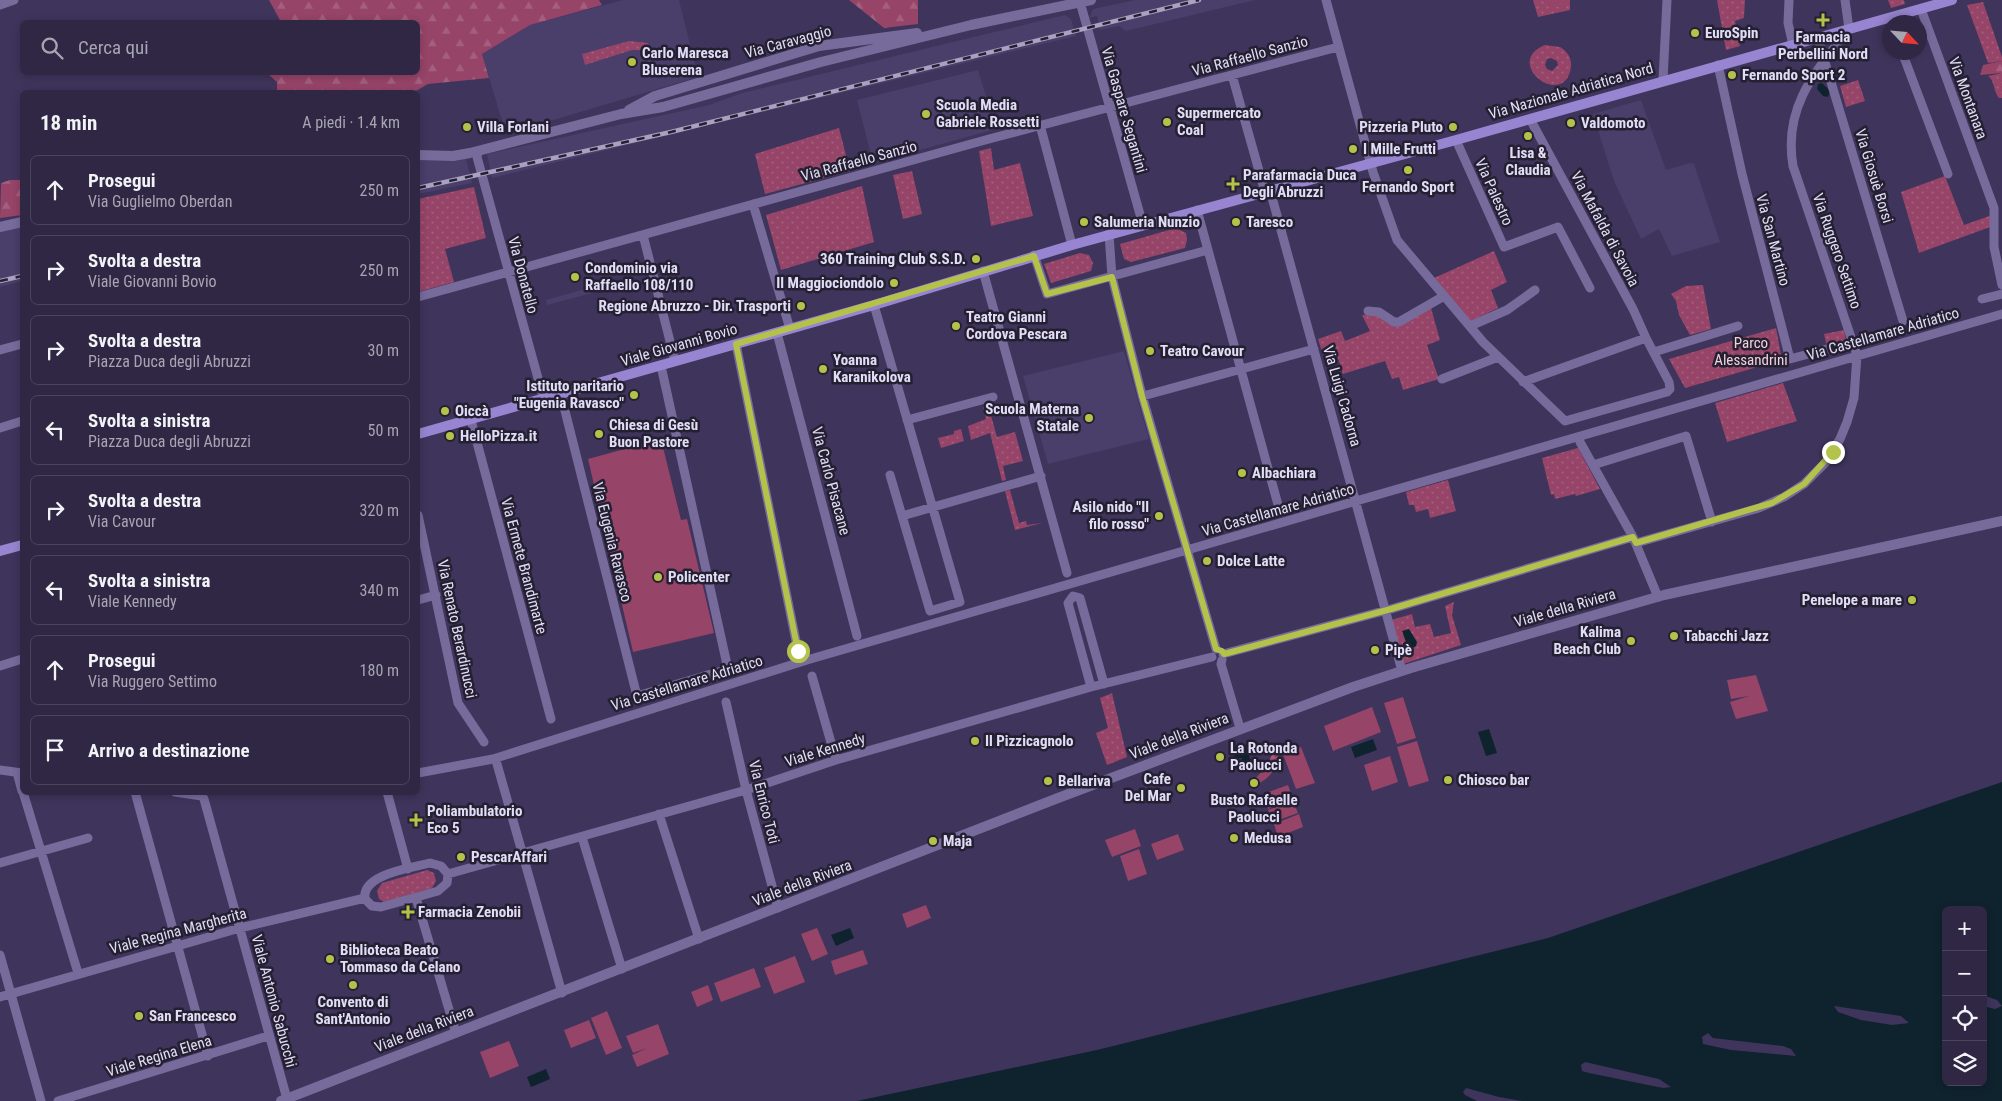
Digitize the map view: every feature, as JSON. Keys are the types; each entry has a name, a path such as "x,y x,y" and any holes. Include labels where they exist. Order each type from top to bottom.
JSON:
{"main road":[{"name":"Via Nazionale Adriatica Nord","path":"1905,15 1952,0"},
{"name":"Via Nazionale Adriatica Nord","path":"1109,234 1456,140 1663,80 1882,22"},
{"name":"Viale Giovanni Bovio","path":"420,433 778,333 1109,234"},
{"path":"0,552 20,546"}],"street":[{"path":"0,5 14,0"},
{"path":"1326,0 1370,163 1396,240 1498,357 1523,382 1646,338"},
{"path":"1663,80 1667,0"},
{"path":"1789,0 1788,23 1793,45"},
{"path":"1845,0 1850,29"},
{"name":"Via Caravaggio","path":"420,155 453,156 478,154 621,114 663,107 821,62 1085,1"},
{"name":"Via Gaspare Segantini","path":"1085,1 1109,107 1143,225"},
{"name":"Via Montanara","path":"1921,9 1994,208 1994,247 2002,285"},
{"name":"Via Caravaggio","path":"621,114 655,96 818,46 971,26"},
{"name":"Via Ruggero Settimo","path":"1634,540 1712,522 1772,503 1804,484 1825,463 1848,422 1854,398 1857,355 1793,166 1791,151 1794,115 1805,88 1850,29"},
{"name":"Via Giosuè Borsi","path":"1818,39 1903,321"},
{"name":"Via Raffaello Sanzio","path":"420,296 1109,107 1338,47"},
{"path":"1905,60 1948,174"},
{"name":"Via San Martino","path":"1718,65 1742,174 1790,359 1853,342"},
{"name":"Via Luigi Cadorna","path":"1232,75 1314,349 1402,671"},
{"name":"Via Mafalda di Savoia","path":"1523,382 1565,421 1667,392 1670,389 1670,382 1646,338 1634,309 1530,119"},
{"path":"1040,126 1072,245"},
{"name":"Via Palestro","path":"1456,140 1504,247 1558,227 1590,288"},
{"name":"Via Donatello","path":"478,154 507,272 544,400"},
{"path":"753,204 790,329"},
{"path":"1197,210 1242,368 1280,512"},
{"path":"0,227 20,222"},
{"path":"1109,234 1112,277 1143,396 1240,728"},
{"path":"643,235 676,361"},
{"path":"1034,256 1047,294 1208,250"},
{"path":"983,271 1067,573"},
{"path":"1470,326 1507,310 1535,290"},
{"path":"1982,299 2002,294"},
{"path":"1368,311 1379,312 1394,322 1399,322 1444,296"},
{"path":"874,305 960,602 930,611 890,475"},
{"name":"Via Castellamare Adriatico","path":"420,773 493,759 731,683 2002,314"},
{"path":"1654,352 1738,326"},
{"name":"Via Carlo Pisacane","path":"778,333 857,636"},
{"path":"736,344 798,651"},
{"path":"0,350 20,345"},
{"path":"1143,396 1314,349"},
{"path":"1442,379 1498,357"},
{"name":"Via Eugenia Ravasco","path":"561,395 637,696 728,669 661,366"},
{"path":"907,420 994,397"},
{"name":"Via Ermete Brandimarte","path":"471,420 551,718"},
{"path":"0,428 20,422"},
{"path":"1593,465 1686,436 1712,522"},
{"path":"1580,442 1634,540 1658,597"},
{"path":"902,516 1041,476"},
{"name":"Viale della Riviera","path":"284,1100 1240,728 1402,671 1658,597 2002,521"},
{"name":"Via Renato Berardinucci","path":"420,524 458,703 484,742"},
{"name":"Viale Kennedy","path":"448,874 746,790 836,760 1091,687 1385,611 1634,540"},
{"path":"420,599 436,595"},
{"path":"1091,687 1068,603 1073,596 1080,598 1104,684"},
{"path":"0,666 20,660"},
{"path":"812,676 836,760"},
{"name":"Via Enrico Toti","path":"726,702 746,790 778,908"},
{"path":"497,764 562,992"},
{"path":"0,770 20,775"},
{"path":"0,776 20,775"},
{"path":"24,795 78,973"},
{"path":"136,795 208,1056"},
{"name":"Viale Antonio Sabucchi","path":"195,795 202,796 240,928 284,1100"},
{"path":"388,795 408,869"},
{"path":"659,814 699,939"},
{"path":"582,837 622,969"},
{"path":"0,863 88,838"},
{"path":"430,863 437,864 448,874 447,883 443,888 416,898 381,907 372,906 365,898 367,886 374,879 408,869 430,863"},
{"name":"Viale Regina Margherita","path":"0,997 78,973 240,928 365,898"},
{"path":"416,898 456,1033"},
{"path":"0,955 41,1101"},
{"name":"Viale Regina Elena","path":"58,1101 268,1036"}],"shaded area":[{"path":"623,0 679,0 698,77 506,134 482,54 530,25"},
{"path":"1135,0 1255,0 1126,31 1119,26 1100,30 1097,16 1089,18 1093,9"},
{"path":"1065,15 1071,19 1076,36 492,178 487,154 709,105 742,93"},
{"name":"Scuola Media Gabriele Rossetti","path":"978,70 996,129 873,163 857,100"},
{"path":"1641,100 1666,170 1689,163 1694,164 1720,242 1672,256 1659,229 1641,239 1614,181 1593,114"},
{"path":"466,158 472,183 420,194 420,159"},
{"path":"20,227 20,282 0,287 0,232"},
{"path":"606,283 608,289 547,305 546,300"},
{"name":"Scuola Materna Statale","path":"1124,351 1149,439 1048,464 1023,376"}],"green space":[{"path":"269,0 599,0 602,5 530,25 482,54 489,78 428,84 418,90 277,90 277,82 269,75 420,75 420,20 280,20"},
{"path":"849,0 918,0 918,24 884,28"},
{"path":"1533,0 1570,0 1570,10 1538,17"},
{"path":"1548,0 1566,0 1566,7 1548,6"},
{"path":"1717,0 1745,0 1744,18 1735,21 1740,46 1726,50"},
{"path":"1888,0 1904,0 1905,4 1891,8"},
{"path":"1983,2 2002,61 1988,63 1967,5"},
{"path":"629,41 648,43 650,50 632,50 585,65 582,54"},
{"path":"1545,45 1563,49 1571,61 1571,67 1566,79 1558,85 1549,84 1539,79 1532,71 1530,62 1533,53","holes":["1551,58 1557,61 1558,65 1552,71 1547,69 1545,65 1547,59"]},
{"path":"2002,61 2002,73 1980,75 1983,65"},
{"path":"2002,73 2002,98 1999,98 1988,76"},
{"path":"1858,80 1865,101 1846,107 1840,86"},
{"path":"839,128 850,171 765,194 755,154"},
{"path":"991,148 994,170 1020,163 1033,216 991,226 979,151"},
{"path":"912,171 922,214 903,219 893,175"},
{"path":"1945,176 1964,225 1992,215 1990,227 1919,253 1901,192"},
{"path":"10,180 20,180 20,215 0,218 1,183"},
{"path":"862,186 874,242 781,270 766,215"},
{"path":"474,187 486,238 445,249 454,282 420,291 420,199"},
{"path":"1176,228 1186,233 1185,248 1131,262 1124,259 1120,244"},
{"path":"1494,251 1507,282 1491,290 1498,308 1469,322 1434,278"},
{"path":"1080,253 1089,255 1093,263 1091,271 1051,283 1044,264"},
{"path":"1703,285 1711,329 1690,335 1679,315 1676,301 1671,294 1686,286"},
{"path":"1431,308 1440,340 1427,345 1439,379 1403,390 1399,377 1392,379 1385,361 1343,374 1336,352 1323,355 1318,339 1341,331 1345,341 1370,331 1362,315 1378,315 1390,322"},
{"name":"Parco Alessandrini","path":"1776,328 1782,360 1685,388 1669,359"},
{"path":"1844,330 1846,340 1829,345 1826,343 1824,334"},
{"path":"1783,383 1797,421 1727,442 1715,403"},
{"path":"988,405 997,437 1015,432 1023,461 1003,466 1006,480 1002,481 990,433 971,440 968,426 986,419 983,407"},
{"path":"961,429 964,441 941,448 938,438 954,434 954,431"},
{"name":"Policenter","path":"661,439 681,520 687,519 714,633 633,652 588,459"},
{"path":"1578,448 1600,489 1576,496 1575,494 1555,499 1554,494 1551,495 1542,458"},
{"path":"1448,480 1456,511 1430,518 1428,509 1416,512 1414,505 1409,505 1406,492"},
{"path":"1010,490 1019,523 1026,521 1027,525 1042,523 1015,530 1005,491"},
{"path":"1454,602 1452,615 1461,645 1403,664 1391,620 1412,614 1415,627 1430,624 1434,637 1451,633 1445,606"},
{"path":"1756,675 1768,711 1736,719 1730,702 1749,696 1731,699 1727,680"},
{"path":"1112,693 1127,757 1107,765 1096,733 1108,728 1100,698"},
{"path":"1403,697 1416,738 1397,744 1384,703"},
{"path":"1372,707 1381,732 1333,751 1324,726"},
{"path":"1417,741 1429,781 1409,787 1397,747"},
{"path":"1301,747 1315,783 1296,789 1283,754"},
{"path":"1274,750 1278,750 1278,756 1273,771 1257,784 1254,780 1267,766"},
{"path":"1390,756 1398,782 1372,791 1364,765"},
{"path":"1288,785 1293,799 1268,809 1263,794"},
{"path":"1293,801 1298,813 1273,822 1268,810"},
{"path":"1299,814 1303,827 1278,837 1274,824"},
{"path":"1135,829 1141,846 1112,857 1105,840"},
{"path":"1178,834 1184,850 1157,860 1151,844"},
{"path":"1139,849 1147,874 1128,881 1120,856"},
{"path":"427,870 434,873 436,881 432,888 384,902 379,899 377,891 382,883"},
{"path":"926,905 931,918 907,928 902,914"},
{"path":"817,928 828,954 812,961 801,934"},
{"path":"863,950 868,964 835,975 831,961"},
{"path":"795,956 805,982 774,994 764,968"},
{"path":"754,968 761,987 721,1002 714,983"},
{"path":"708,985 713,1000 697,1007 691,992"},
{"path":"607,1011 622,1048 606,1055 591,1018"},
{"path":"589,1020 596,1038 571,1048 564,1030"},
{"path":"658,1024 669,1054 637,1067 632,1055 647,1048 633,1053 626,1036"},
{"path":"509,1041 519,1066 490,1078 480,1052"}],"water":[{"path":"1822,83 1830,91 1828,97 1823,96 1817,89 1818,84"},
{"path":"1409,629 1417,642 1416,646 1409,650 1402,631"},
{"path":"1489,729 1497,753 1486,756 1478,732"},
{"path":"1373,739 1377,750 1355,758 1351,747"},
{"path":"1248,744 1259,752 1249,755 1250,759 1259,762 1253,770 1245,772 1237,769 1242,758 1233,758 1239,747"},
{"path":"2002,782 2002,1101 857,1101 1097,1050 1548,938"},
{"path":"850,928 854,938 836,946 831,935"},
{"path":"546,1069 550,1079 531,1087 527,1077"}],"pier":[{"path":"1987,996 1997,1000 2002,1006 1995,1009 1987,1007"},
{"path":"1834,1006 1901,1016 1909,1023 1892,1025 1861,1020 1838,1012"},
{"path":"1708,1033 1713,1038 1783,1046 1791,1049 1796,1056 1731,1050 1703,1044 1702,1037"},
{"path":"1585,1062 1659,1079 1671,1087 1663,1088 1582,1071 1581,1065"},
{"path":"1466,1088 1522,1101 1477,1101 1465,1095 1463,1092"}],"railway":[{"path":"420,188 671,132 1199,0"},
{"path":"0,281 20,276"}],"place":[{"name":"Farmacia Perbellini Nord","path":"1823,20"},
{"name":"EuroSpin","path":"1695,33"},
{"name":"Carlo Maresca Bluserena","path":"632,62"},
{"name":"Fernando Sport 2","path":"1732,75"},
{"name":"Scuola Media Gabriele Rossetti","path":"926,114"},
{"name":"Supermercato Coal","path":"1167,122"},
{"name":"Valdomoto","path":"1571,123"},
{"name":"Villa Forlani","path":"467,127"},
{"name":"Pizzeria Pluto","path":"1453,127"},
{"name":"Lisa & Claudia","path":"1528,136"},
{"name":"I Mille Frutti","path":"1353,149"},
{"name":"Fernando Sport","path":"1408,170"},
{"name":"Parafarmacia Duca Degli Abruzzi","path":"1233,184"},
{"name":"Salumeria Nunzio","path":"1084,222"},
{"name":"Taresco","path":"1236,222"},
{"name":"360 Training Club S.S.D.","path":"976,259"},
{"name":"Condominio via Raffaello 108/110","path":"575,277"},
{"name":"Il Maggiociondolo","path":"894,283"},
{"name":"Regione Abruzzo - Dir. Trasporti","path":"801,306"},
{"name":"Teatro Gianni Cordova Pescara","path":"956,326"},
{"name":"Teatro Cavour","path":"1150,351"},
{"name":"Yoanna Karanikolova","path":"823,369"},
{"name":"Istituto paritario \"Eugenia Ravasco\"","path":"634,395"},
{"name":"Oiccà","path":"445,411"},
{"name":"Scuola Materna Statale","path":"1089,418"},
{"name":"Chiesa di Gesù Buon Pastore","path":"599,434"},
{"name":"HelloPizza.it","path":"450,436"},
{"name":"Albachiara","path":"1242,473"},
{"name":"Asilo nido \"Il filo rosso\"","path":"1159,516"},
{"name":"Dolce Latte","path":"1207,561"},
{"name":"Policenter","path":"658,577"},
{"name":"Penelope a mare","path":"1912,600"},
{"name":"Tabacchi Jazz","path":"1674,636"},
{"name":"Kalima Beach Club","path":"1631,641"},
{"name":"Pipè","path":"1375,650"},
{"name":"Il Pizzicagnolo","path":"975,741"},
{"name":"La Rotonda Paolucci","path":"1220,757"},
{"name":"Chiosco bar","path":"1448,780"},
{"name":"Bellariva","path":"1048,781"},
{"name":"Busto Rafaelle Paolucci","path":"1254,783"},
{"name":"Cafe Del Mar","path":"1181,788"},
{"name":"Poliambulatorio Eco 5","path":"416,820"},
{"name":"Medusa","path":"1234,838"},
{"name":"Maja","path":"933,841"},
{"name":"PescarAffari","path":"461,857"},
{"name":"Farmacia Zenobii","path":"408,912"},
{"name":"Biblioteca Beato Tommaso da Celano","path":"330,959"},
{"name":"Convento di Sant'Antonio","path":"353,985"},
{"name":"San Francesco","path":"139,1016"}],"route":[{"path":"798,651 736,344 874,305 1034,256 1047,294 1112,277 1142,396 1216,649 1224,654 1391,609 1633,537 1636,543 1759,508 1784,497 1804,484 1833,452"}]}
